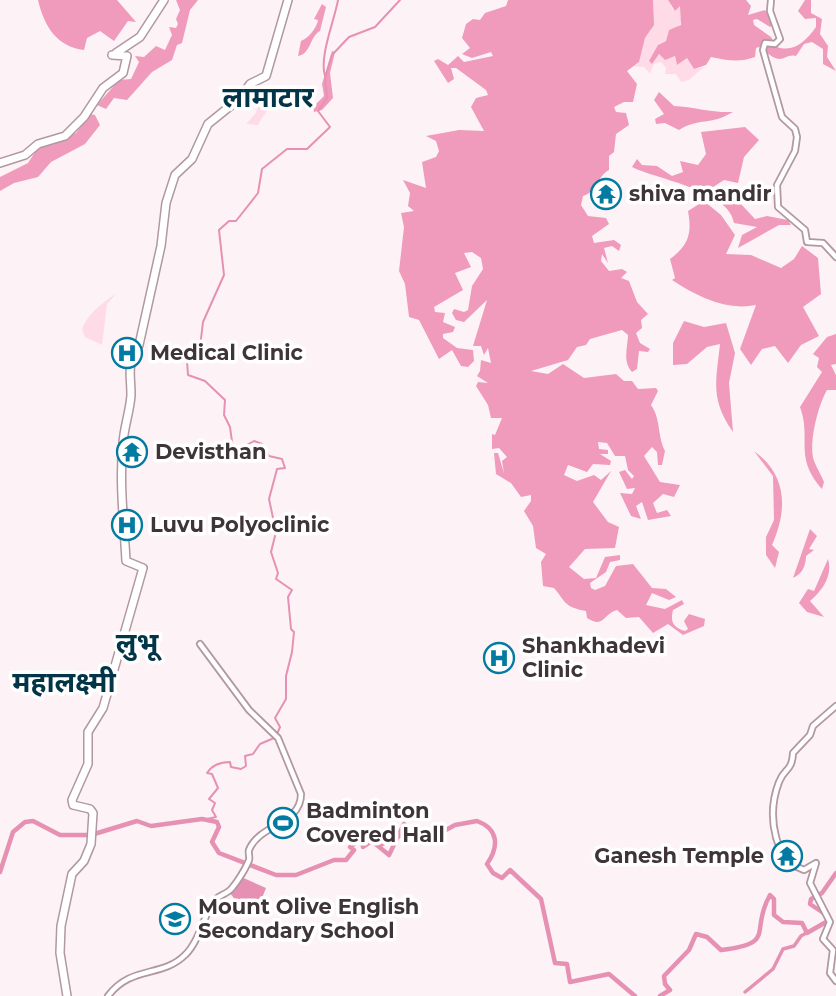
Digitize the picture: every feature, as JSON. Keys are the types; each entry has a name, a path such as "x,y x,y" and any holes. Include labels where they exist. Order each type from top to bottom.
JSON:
{"main road":[{"path":"0,163 28,154 38,144 65,136 84,117 103,88 123,72 127,56 112,55 141,37 164,0"},
{"path":"68,996 60,953 61,926 72,874 84,861 91,836 93,811 73,805 72,800 88,765 88,732 103,708 144,568 126,561 123,443 131,395 128,379 131,357 139,345 161,246 166,203 175,175 192,159 205,128 239,99 252,82 266,76 288,0"}],"street":[{"path":"771,0 771,11 780,39 775,44 765,43 763,50 781,115 795,129 797,137 795,150 777,185 778,206 805,230 807,242 823,243 836,257"},
{"path":"108,996 115,986 133,976 146,970 167,968 186,955 206,923 212,904 232,889 249,860 250,848 268,828 290,818 302,797 291,774 286,752 275,736 249,710 200,644"},
{"path":"836,706 813,726 810,735 793,753 792,766 780,780 771,804 773,824 786,862 804,870 816,863 810,883 830,922 823,939 833,950 830,973 836,981"}],"shaded area":[{"path":"38,0 117,0 136,22 128,21 114,41 100,31 87,38 84,50 75,48 66,45 53,34"},
{"path":"176,0 198,0 190,10 182,43 177,45 172,60 152,72 127,100 114,98 106,109 97,105 119,80 131,79 139,62 135,56 144,57 156,46 165,50 172,35 169,27 176,28 178,24 176,19 180,10"},
{"path":"508,0 653,0 654,25 645,38 639,62 627,71 637,84 633,102 624,102 614,107 616,112 626,113 629,125 616,134 614,152 609,156 609,170 592,191 583,196 581,205 588,216 606,218 609,224 592,236 594,243 614,240 621,245 619,251 612,246 604,248 608,263 602,254 601,261 609,271 622,269 627,272 621,278 629,281 637,302 648,314 641,320 642,328 636,333 640,343 650,349 648,352 639,351 637,369 632,372 626,358 628,335 622,330 590,339 586,345 577,347 568,360 531,371 548,374 563,364 584,378 616,374 624,381 632,381 638,389 656,388 658,391 651,405 665,451 662,465 658,465 657,452 652,447 644,456 660,482 680,485 674,497 663,494 653,503 657,513 667,510 671,516 648,520 642,502 636,506 641,519 631,516 620,493 632,494 635,488 627,489 619,472 625,470 632,479 634,476 628,470 625,456 615,456 607,443 598,442 599,449 608,450 608,454 600,454 611,461 610,465 593,464 587,472 568,465 564,475 577,481 594,475 601,480 611,471 593,502 608,522 619,527 615,548 585,549 569,567 584,579 596,578 605,557 620,555 620,560 610,562 606,572 590,583 591,588 595,590 605,586 616,566 633,564 652,588 666,589 676,597 669,600 652,593 646,605 665,609 682,600 684,604 673,610 672,618 675,626 685,631 688,629 684,621 689,614 705,619 704,626 683,635 668,624 653,633 639,617 626,618 617,610 600,621 593,621 587,618 586,611 566,603 554,588 543,586 541,562 546,554 536,548 533,526 524,511 531,501 531,495 521,497 511,483 496,474 494,453 498,453 504,473 502,461 507,457 499,448 492,449 492,434 495,435 502,418 491,418 488,405 476,386 478,382 488,383 477,376 481,360 491,363 488,348 484,355 481,346 473,346 487,300 464,322 456,320 452,313 454,309 464,312 468,310 472,286 483,269 481,258 472,252 464,253 471,267 455,273 463,290 434,307 435,312 445,313 443,322 455,327 453,332 443,334 443,338 457,348 473,350 474,361 468,367 461,366 452,350 439,359 419,320 409,317 405,284 399,271 404,227 401,213 414,211 408,206 410,193 403,180 426,188 422,162 436,157 439,151 436,141 426,136 459,130 484,131 471,107 476,98 488,95 486,90 456,68 451,68 454,79 448,83 434,61 438,59 448,65 458,56 464,62 493,56 491,52 472,58 462,54 470,48 462,38 466,24 473,19 480,20 485,13 506,6"},
{"path":"653,0 668,0 673,10 680,5 681,21 678,28 669,30 666,41 660,43 650,60 659,54 665,60 674,55 677,65 687,58 694,69 704,67 689,80 681,82 676,74 665,74 666,68 661,62 654,64 650,74 644,67 631,66 638,64 645,38 651,30"},
{"path":"668,0 746,0 751,6 748,15 765,10 774,24 770,27 757,19 753,20 754,25 771,37 777,47 789,48 808,37 816,27 816,18 805,19 798,11 805,0 811,0 811,13 822,19 820,34 828,46 827,57 836,71 823,64 823,49 812,42 804,44 796,56 781,59 774,58 759,47 756,48 755,57 727,60 711,57 706,65 694,69 687,58 677,65 675,56 665,60 659,54 652,64 649,61 658,45 666,41 669,30 681,25 680,6 675,11"},
{"path":"322,4 326,7 320,31 306,52 298,56 301,41 310,35 316,26 318,20 314,19"},
{"path":"332,51 335,52 330,73 333,98 322,110 314,112 313,107 324,96 322,84"},
{"path":"265,92 272,99 268,109 258,125 246,124 255,114"},
{"path":"659,92 674,106 733,112 679,130 665,123 656,124 655,119 664,114 654,100"},
{"path":"90,114 95,115 100,125 85,144 51,162 38,177 14,183 0,191 0,177 28,163 39,146 52,145 76,133"},
{"path":"745,127 759,140 744,157 738,183 724,180 710,189 727,189 755,219 767,216 788,220 791,225 779,225 738,248 742,235 757,227 734,223 720,202 706,194 632,167 637,159 642,165 657,166 672,176 683,172 680,161 698,165 706,154 701,132"},
{"path":"704,201 721,215 735,235 726,254 751,255 781,268 794,259 802,246 818,258 821,294 803,307 819,336 801,345 788,363 775,346 762,349 751,365 740,349 756,305 734,306 712,301 672,280 675,278 670,259 688,238 688,211"},
{"path":"116,294 107,304 102,345 85,337 82,329 87,319 100,305"},
{"path":"684,321 704,327 726,323 735,353 729,383 733,432 721,410 716,390 720,344 707,347 687,364 673,365 673,343"},
{"path":"836,334 836,364 831,365 836,375 836,390 827,390 817,415 812,445 814,461 824,482 822,489 813,477 805,457 800,407 822,372 817,367 819,358 813,354 827,337"},
{"path":"754,451 773,471 781,494 781,519 772,545 779,552 775,568 766,555 766,537 774,520 773,476"},
{"path":"810,529 817,536 809,549 814,550 806,556 801,572 793,578"},
{"path":"828,559 826,582 810,601 824,617 807,612 799,603 808,589 814,591"},
{"path":"239,876 266,888 258,908 236,901 230,893"}],"waterway":[{"path":"325,76 325,49 338,0"},
{"path":"277,734 280,727 275,718 286,699 286,676 294,632 291,629 288,597 292,590 276,579 278,573 271,552 276,532 269,499 277,469 285,468 282,459 269,456 262,444 254,441 236,451 233,449 230,427 224,415 225,400 205,381 188,375 186,347 200,347 203,322 224,275 219,230 229,221 236,221 258,193 262,169 287,149 307,149 330,127 318,111 327,98 325,78 332,55 349,37 375,27 400,0"},
{"path":"207,819 216,817 212,810 215,803 209,799 218,788 212,774 207,773 209,770 217,764 230,762 231,767 241,769 246,766 245,756 253,754 260,744 274,738"},
{"path":"0,872 13,832 25,822 33,821 60,835 91,835 137,821 151,826 202,819 217,822 219,827 212,842 219,853 276,875 296,875 334,860 346,860 354,850 350,847 362,838 363,847 372,841 389,855 404,824 422,843 455,825 477,821 490,829 495,839 494,851 487,864 493,873 502,878 510,870 541,899 555,963 567,964 570,982 609,974 635,996"},
{"path":"380,845 400,836"},
{"path":"660,996 670,990 665,984 664,976 689,950 696,934 707,937 721,950 750,944 756,939 770,895 774,899 774,915 783,922 802,923 807,933 828,921 825,914 810,904 811,899 822,893 836,873"},
{"path":"745,992 773,969 783,949 794,946 801,936 827,921"}],"place":[{"name":"shiva mandir","path":"606,194"},
{"name":"Medical Clinic","path":"127,353"},
{"name":"Devisthan","path":"132,452"},
{"name":"Luvu Polyoclinic","path":"127,525"},
{"name":"Shankhadevi Clinic","path":"499,658"},
{"name":"Badminton Covered Hall","path":"283,823"},
{"name":"Ganesh Temple","path":"787,856"},
{"name":"Mount Olive English Secondary School","path":"175,919"}],"district":[{"name":"लामाटार","path":"268,97"},
{"name":"लुभू","path":"137,643"},
{"name":"महालक्ष्मी","path":"64,682"}]}
